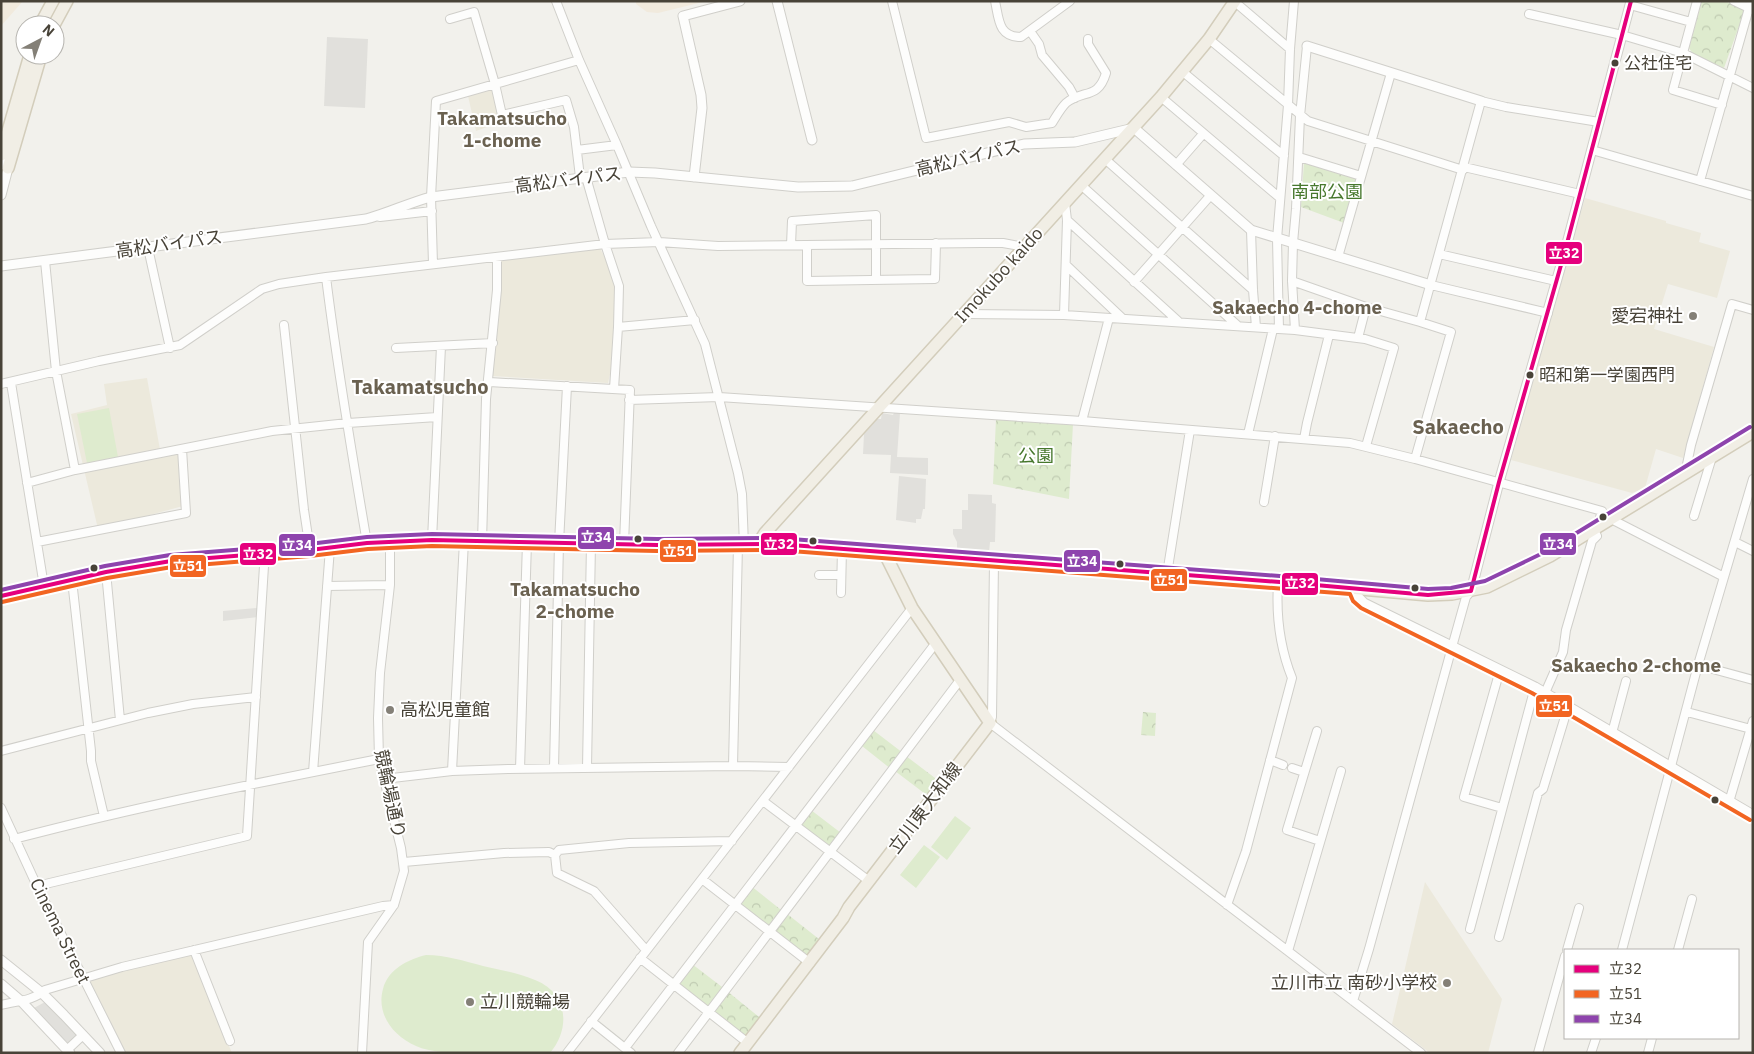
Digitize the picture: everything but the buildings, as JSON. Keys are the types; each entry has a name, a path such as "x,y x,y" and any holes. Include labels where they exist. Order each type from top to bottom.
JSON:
{"main road":[{"path":"45,15 53,1"},
{"path":"59,15 67,1"},
{"name":"Imokubo kaido","path":"758,544 773,524 1134,128 1182,72 1235,1"},
{"path":"1,156 32,65"},
{"path":"4,172 32,65"},
{"path":"1,596 106,572 171,561 310,550 366,543 432,540 624,544 758,544 884,552 1428,595 1470,591 1487,587 1523,570 1611,519 1753,432"},
{"path":"884,552 912,608 990,723"},
{"name":"立川東大和線","path":"740,1053 810,963 843,918 849,906 990,723"}],"street":[{"path":"556,1 579,60 705,344 742,494 733,766"},
{"path":"694,177 702,108 683,16 740,1"},
{"path":"777,1 812,140"},
{"path":"892,1 926,138 1009,122 1026,127 1052,123 1067,103 1098,89 1106,73 1088,44 1088,39"},
{"path":"995,1 1004,33 1012,37 1021,37 1070,1"},
{"path":"1235,1 1290,49"},
{"path":"1248,434 1276,329 1277,239 1294,1"},
{"path":"1697,1 1673,90 1722,104"},
{"path":"1700,181 1751,6 1734,1"},
{"path":"1353,1001 1548,313 1631,3 1691,22"},
{"path":"450,19 474,12 502,115 566,100 574,127 583,177 594,203 618,286 618,327 614,389"},
{"path":"1529,14 1622,35 1683,53 1753,88"},
{"path":"1030,31 1039,44 1042,55 1069,87 1075,98"},
{"path":"1208,39 1308,121 1371,142 1463,168 1580,194"},
{"path":"1295,330 1292,243 1299,157 1300,116 1307,46 1481,101 1506,107 1599,122"},
{"path":"433,264 431,197 436,101 579,60"},
{"path":"1182,72 1284,156"},
{"path":"1338,257 1391,73"},
{"path":"1161,97 1280,198"},
{"path":"1420,322 1481,101"},
{"path":"1134,128 1251,230 1431,285 1548,313"},
{"name":"高松バイパス","path":"1,266 366,219 390,212 411,202 431,197 629,172 798,187 852,186 1024,144 1075,142 1134,128"},
{"path":"1176,166 1204,134"},
{"path":"577,150 617,145"},
{"path":"1592,150 1753,196"},
{"path":"1299,157 1361,176"},
{"path":"1105,159 1253,290"},
{"path":"1,195 4,172"},
{"path":"1081,185 1237,325"},
{"path":"1134,282 1210,196"},
{"path":"1064,203 1067,220 1064,315"},
{"path":"366,219 432,211"},
{"path":"791,245 792,221 876,215 876,280"},
{"path":"1067,220 1178,322"},
{"path":"1251,230 1256,327"},
{"path":"1,384 99,361 180,345 262,289 279,284 326,277 605,244 659,242 718,246 1003,243 1025,247"},
{"path":"807,245 807,281 876,280 935,279 936,243"},
{"path":"148,248 170,348"},
{"path":"1439,254 1556,281"},
{"path":"482,542 486,399 493,343 497,290 497,257"},
{"path":"45,260 56,371 75,470"},
{"path":"1066,265 1122,318"},
{"path":"326,277 339,378 348,423 366,543"},
{"path":"1292,281 1366,307 1451,332 1415,459"},
{"path":"1684,474 1732,304 1753,310"},
{"path":"1358,338 1366,307"},
{"path":"964,314 1064,315 1237,325 1358,338 1394,348 1366,446"},
{"path":"1082,421 1109,318"},
{"path":"618,327 695,320"},
{"path":"284,325 310,550"},
{"path":"1304,439 1329,335"},
{"path":"396,348 493,343"},
{"path":"432,540 441,346"},
{"path":"489,382 630,390 624,544"},
{"path":"11,383 43,580 41,588"},
{"path":"554,768 559,542 567,386"},
{"path":"629,400 719,396 1082,421 1350,443 1602,511 1595,528 1597,536 1592,541 1566,630 1563,652 1545,693"},
{"path":"27,483 75,470 272,431 348,423 437,417"},
{"path":"1167,574 1190,430"},
{"path":"1264,502 1275,436"},
{"path":"37,542 186,513 182,449"},
{"path":"1694,516 1712,457"},
{"path":"1622,949 1698,665 1751,493 1753,479"},
{"path":"1611,519 1724,577"},
{"path":"452,771 464,541"},
{"name":"競輪場通り","path":"362,1053 368,942 394,905 404,871 404,862 379,760 380,673 390,585 390,542"},
{"path":"520,769 527,542"},
{"path":"1735,542 1753,551"},
{"path":"587,768 591,543"},
{"path":"314,772 330,548"},
{"path":"841,593 842,549"},
{"path":"37,886 246,836 264,566 263,554"},
{"path":"994,562 992,717 990,723 1421,1053"},
{"path":"106,572 120,720"},
{"path":"818,575 841,575"},
{"path":"72,580 91,761 104,816"},
{"path":"1228,905 1246,852 1292,678 1285,659 1280,630 1278,582"},
{"path":"327,586 390,585"},
{"path":"1354,588 1358,597 1364,603 1535,687 1753,816"},
{"path":"567,1053 912,608"},
{"path":"591,1021 628,1050 675,985 935,644"},
{"path":"1698,665 1753,680"},
{"path":"1500,670 1464,797 1502,808"},
{"path":"678,1053 960,680"},
{"path":"1612,733 1626,681"},
{"path":"1470,929 1535,687"},
{"path":"1,751 88,727 193,704 256,697"},
{"path":"1499,937 1538,793 1543,789 1568,707"},
{"path":"1687,712 1752,725 1729,802"},
{"path":"1317,731 1287,830 1320,841"},
{"path":"14,839 104,816 379,760"},
{"path":"1270,760 1283,764"},
{"path":"384,779 452,771 554,768 789,767"},
{"path":"1292,768 1304,772"},
{"path":"1288,951 1341,771"},
{"path":"763,801 869,881"},
{"name":"Cinema Street","path":"1,808 14,839 82,978 121,1053"},
{"path":"646,950 594,891 557,873 555,855 559,850 590,846 629,843 732,841"},
{"path":"404,862 504,853 549,852 555,855"},
{"path":"700,881 736,905 810,963"},
{"path":"1678,949 1692,899"},
{"path":"1,1005 22,1002 45,990 82,978 194,950 394,905"},
{"path":"1567,949 1579,908"},
{"path":"194,950 230,1041"},
{"path":"640,958 748,1043"},
{"path":"1,960 42,993 100,1053"},
{"path":"1538,1053 1564,960"},
{"path":"1,984 22,1002 69,1051 83,1036"},
{"path":"1591,1053 1596,1039"},
{"path":"1648,1053 1652,1039"}],"shaded area":[{"path":"1,1 23,1 1,26"},
{"path":"636,1 707,1 658,13 647,12 636,4"},
{"path":"327,37 368,39 365,108 324,106"},
{"path":"492,90 501,122 476,131 468,96"},
{"path":"1585,198 1701,233 1699,242 1730,251 1717,298 1668,284 1654,329 1714,347 1683,458 1656,449 1645,488 1632,493 1511,460"},
{"path":"599,246 616,281 611,370 608,383 492,376 500,301 499,261"},
{"path":"147,378 161,455 179,452 183,506 98,529 71,414 107,405 104,384"},
{"path":"882,413 893,415 894,413 900,413 897,457 928,458 928,475 890,473 891,455 863,454 864,434 877,419 881,419"},
{"path":"899,476 926,479 925,509 923,509 921,519 916,519 916,523 896,520"},
{"path":"968,494 992,495 992,503 996,504 995,542 990,542 989,552 957,550 953,529 962,529 962,510 968,510"},
{"path":"257,608 258,617 223,621 223,611"},
{"name":"立川市立 南砂小学校","path":"1425,882 1502,999 1488,1053 1430,1053 1392,1024"},
{"path":"191,955 232,1053 125,1053 88,979"},
{"path":"45,1002 79,1037 69,1044 34,1008"}],"green space":[{"path":"1702,1 1725,1 1742,8 1744,12 1724,68 1693,54 1689,48"},
{"name":"南部公園","path":"1304,162 1357,177 1344,223 1301,207"},
{"path":"109,408 118,457 87,463 77,414"},
{"name":"公園","path":"996,419 1073,424 1069,499 993,484"},
{"path":"1143,712 1156,713 1155,736 1141,735"},
{"path":"873,730 903,753 891,769 862,746"},
{"path":"906,756 939,781 930,794 924,793 895,771"},
{"path":"811,810 841,833 829,849 799,826"},
{"path":"955,816 971,828 947,860 931,847"},
{"path":"924,845 940,857 916,888 900,875"},
{"path":"751,886 785,913 771,931 737,905"},
{"path":"786,913 824,943 810,962 772,932"},
{"name":"立川競輪場","path":"426,955 448,957 516,974 546,986 560,1002 563,1012 561,1033 550,1053 439,1052 423,1049 400,1036 388,1023 384,1015 381,998 383,989 389,976 400,966"},
{"path":"692,964 726,990 710,1011 676,985"},
{"path":"727,991 764,1021 748,1041 711,1012"}],"transit line":[{"name":"立32","path":"1,596 106,572 171,561 310,550 367,543 432,540 657,545 778,544 1428,595 1471,591 1499,482 1565,251 1631,1"},
{"name":"立34","path":"1,590 105,566 170,555 309,544 367,537 432,534 657,539 778,538 1428,589 1451,588 1485,581 1547,551 1750,427"},
{"name":"立51","path":"2,602 107,578 172,567 310,556 368,549 432,546 657,551 778,550 1350,594 1353,601 1361,608 1532,693 1750,820"}],"place":[{"name":"公社住宅","path":"1615,63"},
{"name":"愛宕神社","path":"1693,316"},
{"name":"昭和第一学園西門","path":"1530,375"},
{"name":"高松児童館","path":"390,710"},
{"name":"立川市立 南砂小学校","path":"1447,983"},
{"name":"立川競輪場","path":"470,1002"}],"district":[{"name":"Takamatsucho 1-chome","path":"502,129"},
{"name":"Sakaecho 4-chome","path":"1297,307"},
{"name":"Takamatsucho","path":"420,387"},
{"name":"Sakaecho","path":"1458,427"},
{"name":"Takamatsucho 2-chome","path":"575,600"},
{"name":"Sakaecho 2-chome","path":"1636,665"}]}
